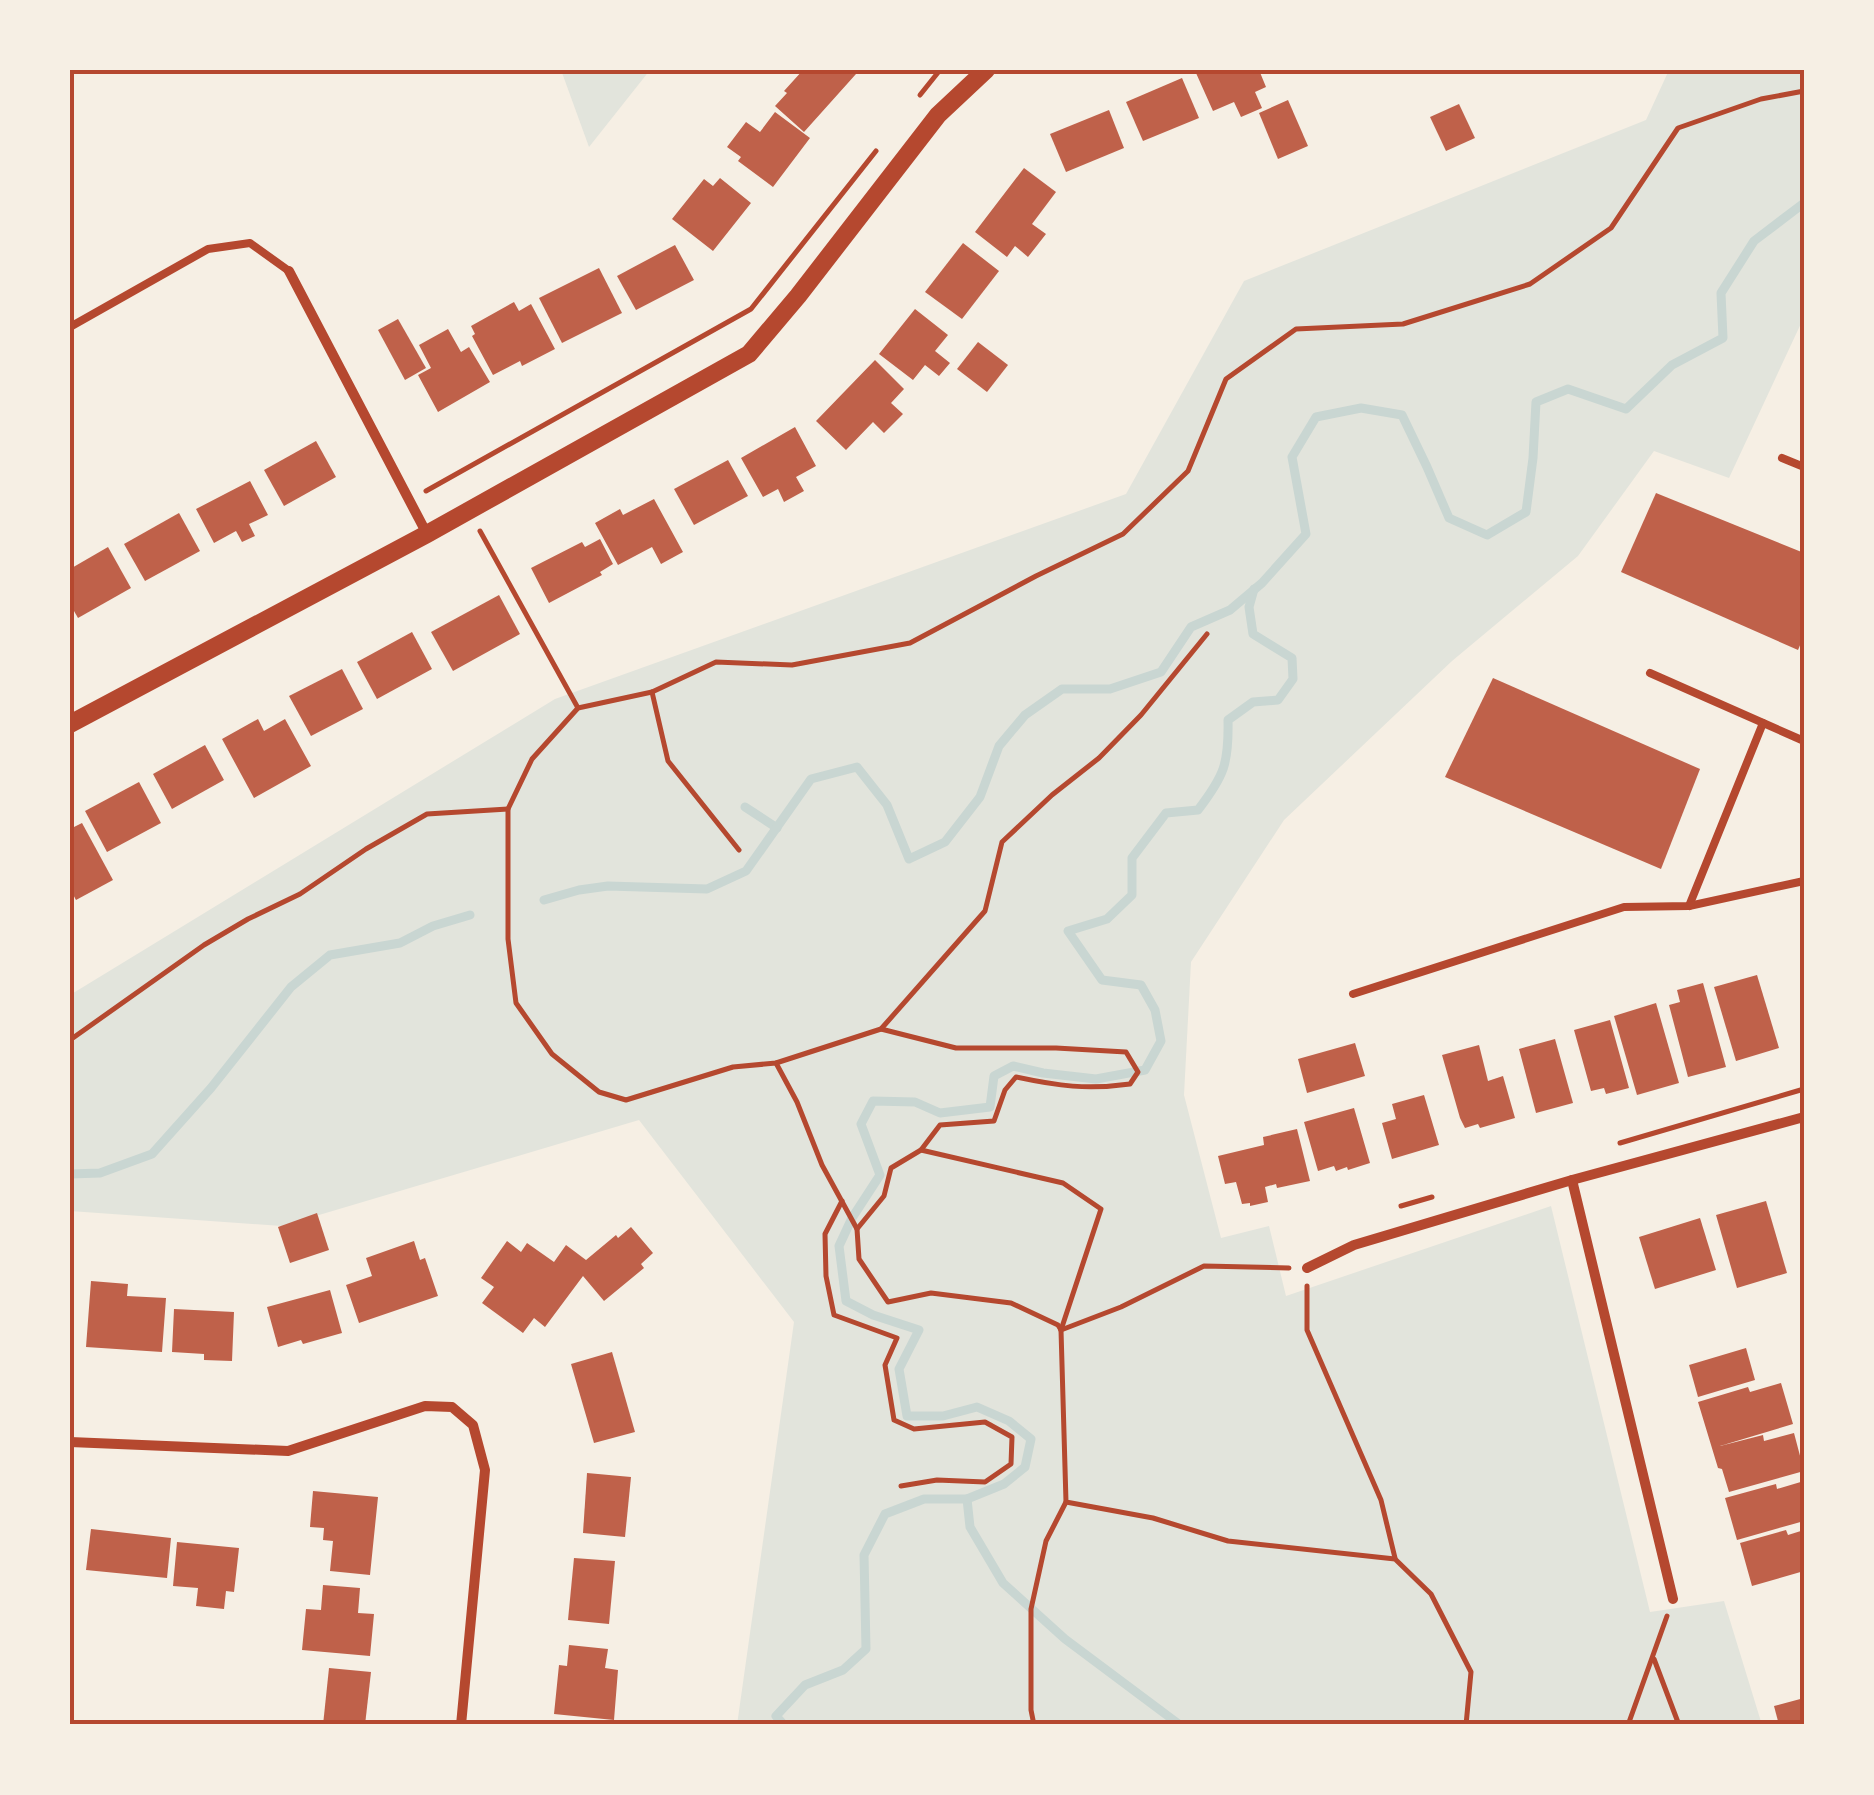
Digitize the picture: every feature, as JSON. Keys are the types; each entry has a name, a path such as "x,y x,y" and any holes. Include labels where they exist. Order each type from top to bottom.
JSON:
{"street":[{"path":"70,724 427,534 748,354 798,296 938,115 986,70"},
{"path":"289,271 427,534"},
{"path":"1307,1268 1354,1246 1572,1180 1804,1117"},
{"path":"1572,1180 1673,1599"},
{"path":"70,1442 288,1452 425,1406 452,1407 473,1426 484,1470 460,1725"}],"lane":[{"path":"70,327 208,249 250,243 289,271"},
{"path":"1782,458 1804,466"},
{"path":"1650,673 1804,740"},
{"path":"1689,906 1763,722"},
{"path":"1354,994 1624,907 1689,906 1804,881"}],"path":[{"path":"916,100 940,70"},
{"path":"858,1229 884,1196 891,1168 921,1150 940,1126 994,1121 1005,1090 1016,1077 1056,1086 1100,1088 1130,1084 1138,1072 1126,1052 956,1048 881,1030 776,1063 733,1067 626,1100 598,1092 552,1054 516,1003 508,939 508,809 532,759 578,708 652,692 716,662 792,666 910,643 1123,534 1188,470 1226,379 1296,329 1403,324 1530,284 1610,228 1678,128 1762,99 1804,92"},
{"path":"410,500 751,309 881,145"},
{"path":"478,528 578,708"},
{"path":"881,1030 985,911 1002,842 1099,758 1207,634"},
{"path":"652,692 668,760 739,850"},
{"path":"70,1040 204,945 300,894 427,814 508,809"},
{"path":"776,1063 797,1102 822,1165 858,1229 859,1259 888,1302 931,1293 1011,1303 1062,1330"},
{"path":"921,1150 1064,1183 1100,1208 1062,1330 1066,1502 1046,1540 1031,1609 1034,1725"},
{"path":"842,1201 825,1234 826,1276 834,1315 897,1338 885,1365 894,1420 914,1429 985,1422 1012,1437 1011,1464 985,1482 938,1480 902,1486"},
{"path":"1062,1330 1121,1307 1204,1266 1307,1268 1306,1330 1381,1500 1395,1559 1431,1594 1471,1672 1466,1725"},
{"path":"1066,1502 1154,1518 1228,1541 1395,1559"},
{"path":"1628,1725 1673,1599"},
{"path":"1653,1656 1680,1725"}],"shaded area":[{"path":"561,70 650,70 589,147"},
{"path":"1669,70 1804,70 1804,317 1729,478 1654,451 1578,556 1452,661 1284,820 1191,962 1184,1095 1221,1238 1269,1226 1286,1296 1551,1206 1650,1612 1724,1601 1762,1725 737,1725 794,1322 639,1120 282,1226 70,1211 70,995 555,699 1126,494 1244,281 1646,120"}],"building":[{"path":"803,70 851,70 856,74 804,132 775,106"},
{"path":"1259,70 1266,87 1255,92 1262,108 1241,117 1234,102 1213,111 1196,73"},
{"path":"1182,78 1199,118 1143,141 1126,102"},
{"path":"1288,100 1308,146 1278,159 1259,113"},
{"path":"1459,104 1475,138 1446,151 1430,117"},
{"path":"1109,110 1124,148 1066,172 1050,134"},
{"path":"775,112 810,138 773,187 738,161 741,157 727,147 746,122 760,132"},
{"path":"1024,168 1056,192 1032,224 1046,234 1028,257 1015,246 1007,257 975,232"},
{"path":"720,178 751,203 713,251 672,219 704,179 713,186"},
{"path":"963,243 999,271 962,319 925,292"},
{"path":"675,245 694,280 636,310 617,276"},
{"path":"599,268 622,313 562,343 539,298"},
{"path":"514,302 519,311 531,304 555,349 493,375 472,336 475,334 471,326"},
{"path":"915,309 948,335 935,351 950,363 939,376 925,365 913,380 879,354"},
{"path":"398,319 426,368 405,380 378,330"},
{"path":"448,329 461,352 469,347 490,382 438,412 418,375 431,368 419,345"},
{"path":"978,342 1008,365 987,392 957,369"},
{"path":"875,360 904,389 891,403 903,414 884,433 873,422 846,450 816,421"},
{"path":"795,427 816,466 796,477 804,491 784,502 778,489 763,497 741,458"},
{"path":"316,441 336,477 284,506 264,470"},
{"path":"728,460 748,496 694,525 674,489"},
{"path":"250,481 268,515 249,524 255,536 242,542 236,531 214,543 196,509"},
{"path":"1656,493 1804,553 1804,636 1798,650 1621,572"},
{"path":"654,499 683,552 661,564 652,547 618,565 595,523 620,509 623,515"},
{"path":"179,513 200,551 145,581 124,544"},
{"path":"600,539 613,564 600,572 602,575 549,603 531,568 582,542 585,547"},
{"path":"108,547 131,588 78,618 70,604 70,569"},
{"path":"499,595 520,634 453,671 431,632"},
{"path":"412,632 432,669 377,699 357,662"},
{"path":"342,669 363,709 311,736 289,696"},
{"path":"1493,678 1700,769 1661,869 1445,777"},
{"path":"258,719 264,731 285,719 311,766 254,798 222,739"},
{"path":"205,745 224,780 172,809 153,774"},
{"path":"139,782 161,823 107,852 85,811"},
{"path":"82,823 113,880 76,900 70,889 70,829"},
{"path":"1757,975 1779,1048 1736,1061 1714,987"},
{"path":"1703,983 1726,1067 1688,1077 1669,1005 1680,1002 1677,990"},
{"path":"1656,1003 1679,1083 1637,1095 1614,1016"},
{"path":"1610,1020 1629,1088 1606,1094 1604,1088 1591,1091 1574,1030"},
{"path":"1555,1039 1573,1103 1536,1113 1519,1049"},
{"path":"1355,1043 1365,1076 1307,1093 1298,1059"},
{"path":"1479,1045 1488,1081 1503,1076 1515,1118 1465,1128 1442,1055"},
{"path":"1424,1095 1439,1145 1392,1159 1382,1123 1396,1119 1392,1104"},
{"path":"1354,1108 1370,1163 1348,1170 1347,1167 1336,1171 1334,1166 1318,1171 1304,1122"},
{"path":"1297,1129 1310,1181 1265,1187 1268,1202 1242,1204 1236,1182 1225,1184 1218,1156 1264,1145 1263,1137"},
{"path":"1766,1201 1787,1273 1737,1288 1716,1215"},
{"path":"317,1213 329,1250 290,1263 278,1227"},
{"path":"1700,1218 1716,1270 1655,1289 1639,1237"},
{"path":"631,1227 653,1253 641,1264 644,1268 604,1301 583,1276 545,1327 534,1318 523,1333 482,1303 494,1287 481,1278 507,1241 521,1252 527,1243 554,1262 566,1245 586,1260"},
{"path":"414,1241 420,1260 425,1258 438,1296 359,1323 346,1285 372,1276 366,1258"},
{"path":"91,1281 128,1284 127,1296 166,1298 162,1352 86,1347"},
{"path":"330,1290 342,1333 278,1347 267,1307"},
{"path":"174,1309 234,1312 232,1361 204,1360 204,1354 172,1352"},
{"path":"1746,1348 1755,1380 1698,1397 1689,1365"},
{"path":"612,1352 635,1432 594,1443 571,1364"},
{"path":"1781,1383 1793,1424 1720,1446 1763,1435 1764,1441 1794,1433 1804,1471 1729,1492 1698,1402 1748,1387 1750,1392"},
{"path":"587,1473 631,1477 625,1537 583,1533"},
{"path":"1804,1481 1804,1521 1737,1540 1725,1498"},
{"path":"313,1491 378,1497 370,1575 330,1571 333,1541 323,1540 324,1528 310,1527"},
{"path":"91,1529 171,1538 167,1578 86,1570"},
{"path":"1786,1530 1788,1535 1804,1530 1804,1571 1752,1586 1740,1543"},
{"path":"177,1542 239,1548 234,1592 226,1591 224,1609 196,1606 198,1588 173,1586"},
{"path":"574,1558 615,1561 609,1624 568,1620"},
{"path":"323,1585 360,1588 358,1613 374,1614 370,1656 302,1650 306,1609 321,1610"},
{"path":"569,1645 608,1649 605,1668 618,1670 614,1720 554,1714 559,1665 567,1666"},
{"path":"329,1668 371,1672 365,1725 323,1725"},
{"path":"1804,1698 1804,1725 1779,1725 1774,1706"}],"waterway":[{"path":"544,900 608,886 707,889 746,871 811,779 857,767 887,805 909,859 945,842 980,797 999,746 1025,715 1062,689 1110,689 1161,672 1191,627 1230,610 1262,583 1306,534 1292,457 1316,417 1361,408 1402,415 1449,518 1487,535 1526,512 1536,402 1568,389 1626,409 1672,365 1723,338 1721,293 1754,241 1804,203"},
{"path":"784,1725 776,1716 805,1685 843,1670 866,1649 864,1555 885,1514 924,1499 967,1499 1004,1484 1025,1467 1031,1439 1009,1421 977,1407 943,1416 907,1416 899,1369 919,1330 873,1315 846,1301 839,1246 880,1175 861,1124 873,1101 915,1102 940,1113 990,1107 994,1076 1013,1066 1096,1079 1145,1070 1161,1041 1155,1010 1141,985 1102,980 1068,931 1107,919 1132,895 1132,858 1166,813 1198,810 1214,788 1226,759 1228,720 1253,702 1278,700 1293,679 1292,658 1253,634 1249,607 1254,589"},
{"path":"745,807 777,828"},
{"path":"70,1174 100,1173 152,1154 211,1088 291,987 330,955 400,943 433,926 470,915"},
{"path":"967,1499 970,1527 1003,1583 1065,1639 1180,1725"}]}
